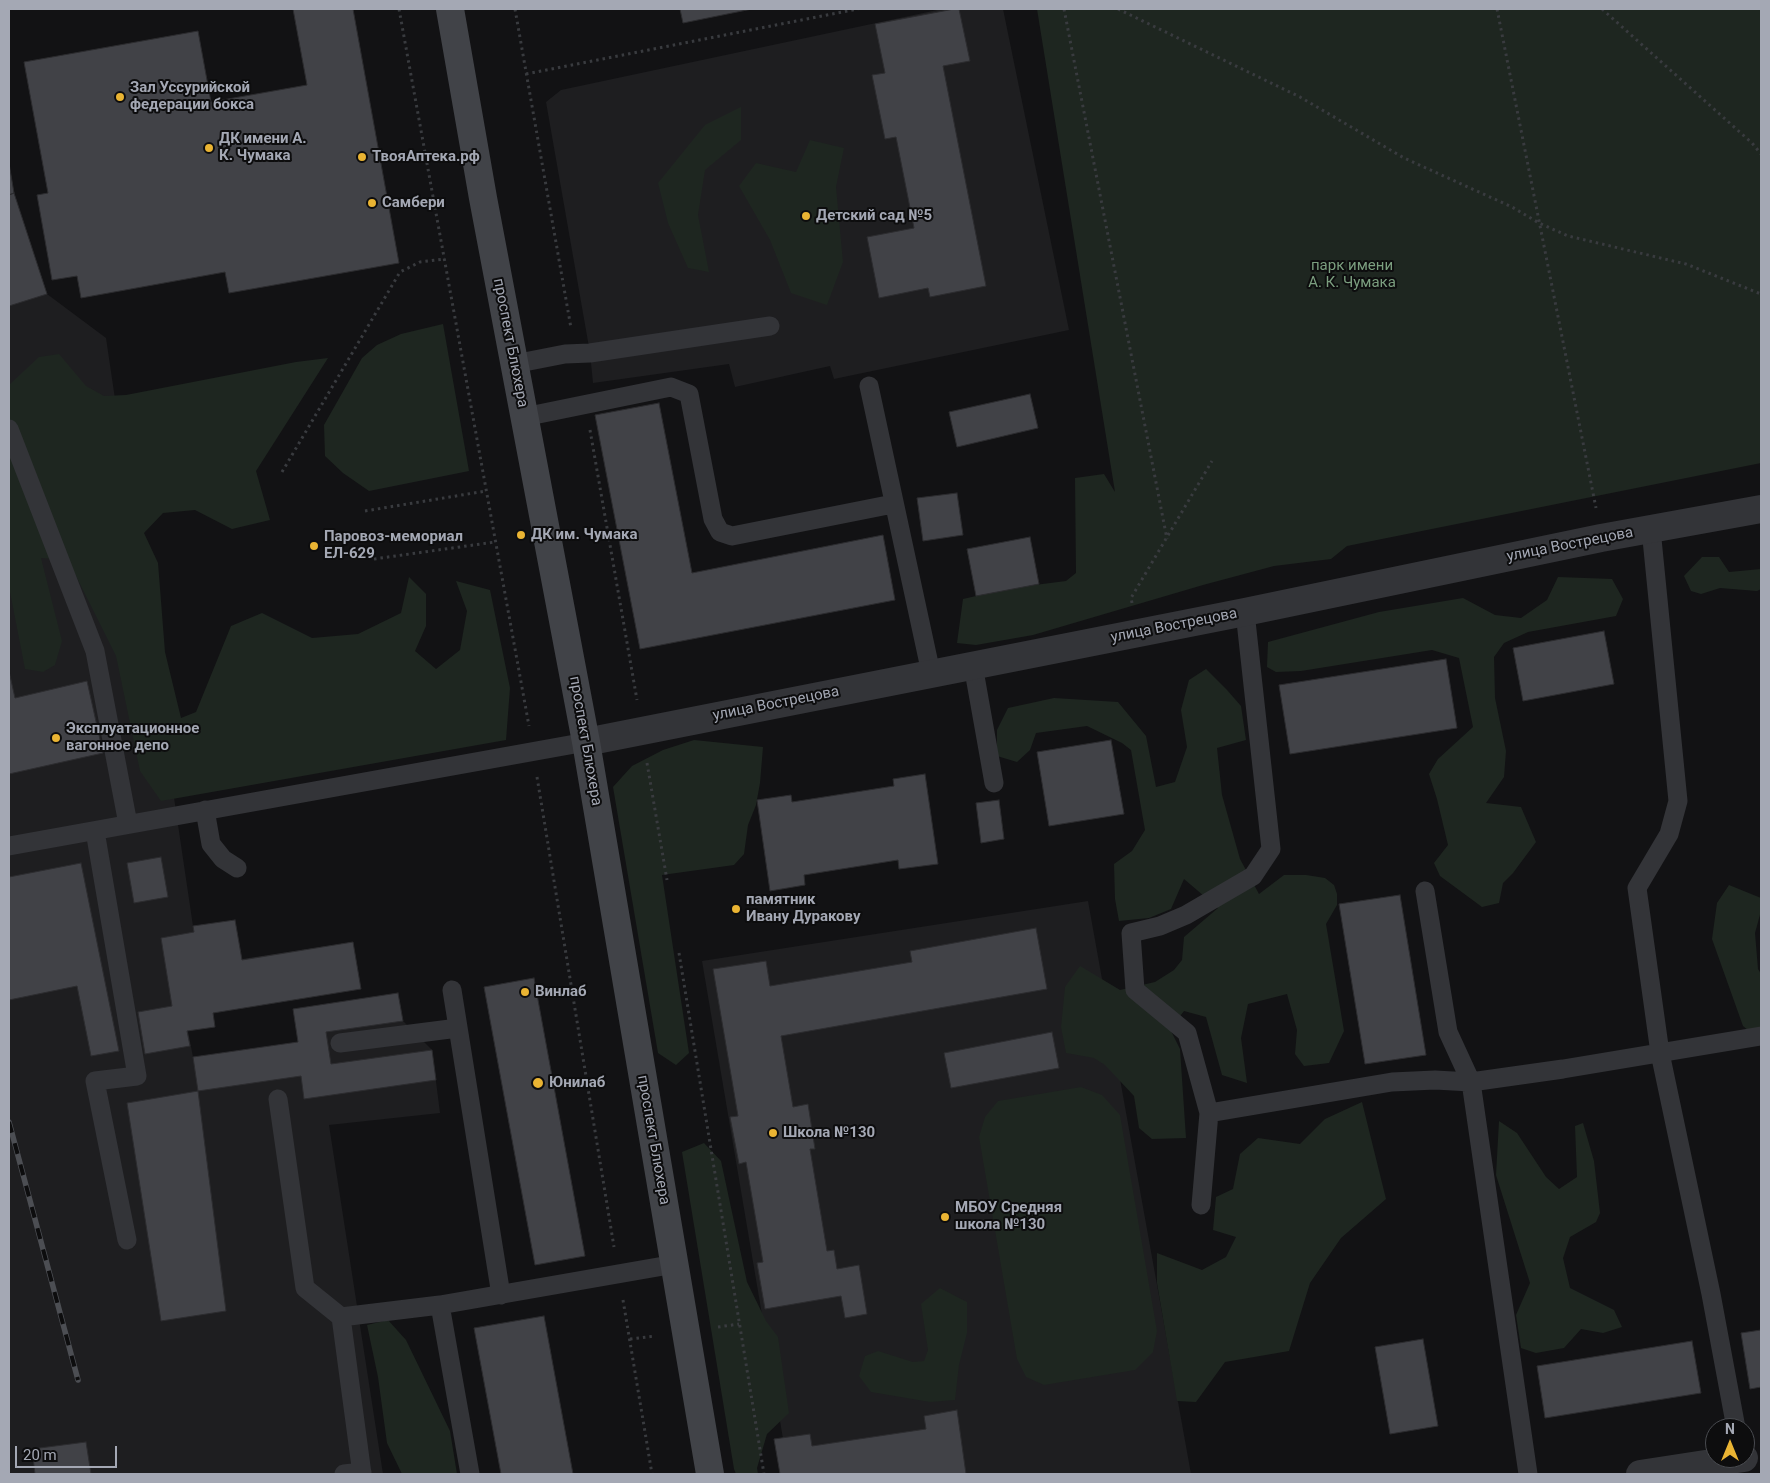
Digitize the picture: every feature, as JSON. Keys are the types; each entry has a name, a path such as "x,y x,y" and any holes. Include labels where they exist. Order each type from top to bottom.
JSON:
{"main road":[{"name":"проспект Блюхера","path":"450,9 483,198 586,742 710,1474"}],"street":[{"name":"улица Вострецова","path":"586,742 1245,612 1601,538 1761,509"},
{"path":"1640,1474 1705,1464"}],"lane":[{"path":"514,364 565,354 770,326"},
{"path":"869,386 931,673"},
{"path":"524,418 671,387 689,394 713,519 720,532 732,536 893,504"},
{"path":"9,429 95,651 128,824"},
{"path":"1650,529 1678,801 1669,834 1637,888 1660,1053 1711,1294 1734,1418"},
{"path":"1200,1205 1209,1113 1187,1033 1135,990 1131,933 1160,926 1186,915 1253,876 1271,849 1245,612"},
{"path":"974,665 994,783"},
{"path":"9,846 586,742"},
{"path":"205,810 211,844 223,859 237,868"},
{"path":"95,831 137,1076 95,1081 127,1240"},
{"path":"1425,891 1448,1032 1471,1082 1528,1474"},
{"path":"452,990 501,1295"},
{"path":"340,1043 458,1028"},
{"path":"1209,1113 1392,1082 1435,1080 1471,1082 1563,1069 1761,1036"},
{"path":"278,1099 305,1288 341,1317 356,1473"},
{"path":"341,1317 440,1305 675,1264"},
{"path":"440,1305 470,1474"}],"path":[{"path":"514,9 576,354"},
{"path":"526,74 858,9"},
{"path":"1064,9 1167,539"},
{"path":"1118,9 1300,97 1404,158 1512,207 1539,223 1568,236 1686,264 1761,294"},
{"path":"1497,9 1601,538"},
{"path":"1602,9 1761,154"},
{"path":"282,472 400,272 420,262 445,259"},
{"path":"586,405 667,880"},
{"path":"1137,632 1131,598 1212,461"},
{"path":"364,511 486,491"},
{"path":"374,559 495,542"},
{"path":"679,953 764,1474"}],"shaded area":[{"name":"Детский сад №5","path":"942,9 1003,9 1069,330 834,379 830,366 735,387 729,364 593,383 590,353 546,102 561,90"},
{"path":"9,163 14,194 47,294 106,338 193,926 235,920 242,959 353,942 361,989 213,1012 215,1027 188,1031 193,1057 298,1042 293,1009 398,993 403,1021 432,1050 440,1113 329,1125 383,1474 9,1474"},
{"name":"МБОУ Средняя школа №130","path":"1088,901 1191,1474 789,1474 702,961"}],"green space":[{"name":"парк имени А. К. Чумака","path":"1037,9 1761,9 1761,463 1347,546 1331,559 1274,566 1033,635 976,645 957,643 963,599 1011,588 1066,581 1076,573 1075,478 1104,474 1115,492"},
{"path":"741,107 741,140 705,170 698,215 709,272 688,268 668,223 658,183 705,125"},
{"path":"810,140 844,148 836,187 843,262 827,305 791,293 770,240 739,186 756,163 796,172"},
{"path":"443,324 469,471 369,491 343,473 325,456 324,425 362,358 377,345 401,334"},
{"path":"59,354 86,386 104,396 126,395 296,362 328,358 256,471 270,520 232,529 195,510 163,513 144,533 158,563 165,652 181,718 196,712 231,626 262,613 312,638 358,634 401,613 409,577 426,594 426,626 415,651 436,669 460,650 467,611 456,581 490,590 510,688 506,740 161,801 140,771 116,656 68,560 41,558 62,641 55,665 43,672 25,669 9,587 9,385 39,357"},
{"path":"1702,557 1719,557 1729,572 1761,569 1761,589 1757,591 1720,588 1701,594 1691,591 1684,576"},
{"path":"1558,577 1612,579 1623,599 1616,616 1528,632 1504,643 1494,657 1495,698 1506,751 1504,777 1486,803 1521,807 1536,842 1513,873 1503,883 1499,903 1482,907 1440,876 1434,863 1448,845 1429,774 1438,759 1473,727 1459,658 1432,650 1301,671 1276,672 1267,667 1268,642 1379,612 1463,598 1495,615 1521,618 1547,600"},
{"path":"1206,669 1241,706 1246,740 1217,748 1222,795 1240,859 1259,894 1284,875 1306,875 1325,878 1334,885 1337,894 1337,905 1326,924 1344,1031 1329,1063 1304,1066 1295,1054 1297,1030 1287,994 1248,1004 1241,1038 1247,1083 1222,1075 1206,1017 1184,1011 1170,1029 1180,1049 1186,1138 1152,1139 1139,1128 1134,1096 1105,1065 1094,1058 1066,1053 1061,1027 1065,987 1080,966 1120,990 1155,982 1174,970 1182,960 1184,937 1218,908 1184,879 1171,909 1149,918 1119,921 1115,899 1114,864 1132,851 1145,830 1131,750 1122,743 1087,726 1036,733 1030,750 1017,762 997,756 997,730 1008,708 1054,698 1118,702 1146,736 1156,787 1175,782 1187,747 1181,710 1189,680"},
{"path":"694,740 763,747 760,783 756,805 748,825 744,854 734,865 662,875 689,1053 676,1065 658,1053 613,787 632,766 663,750"},
{"path":"1729,885 1761,898 1761,911 1755,933 1758,969 1761,974 1761,1041 1743,1026 1712,939 1717,903"},
{"path":"1081,1087 1102,1095 1120,1115 1157,1331 1153,1352 1135,1370 1044,1385 1026,1377 1017,1359 979,1137 985,1117 998,1101"},
{"path":"1362,1102 1386,1199 1341,1238 1310,1283 1289,1351 1225,1362 1196,1402 1177,1401 1157,1283 1157,1253 1202,1270 1226,1257 1236,1237 1213,1230 1216,1197 1233,1189 1240,1154 1258,1138 1300,1144 1325,1119"},
{"path":"1499,1121 1517,1133 1546,1177 1559,1189 1577,1177 1575,1126 1583,1123 1594,1161 1600,1213 1596,1222 1570,1237 1563,1258 1570,1288 1614,1310 1622,1327 1603,1333 1581,1329 1564,1348 1536,1353 1521,1348 1516,1315 1530,1283 1496,1175"},
{"path":"704,1143 721,1161 747,1282 766,1321 778,1337 789,1413 767,1434 757,1468 758,1474 736,1474 734,1469 682,1152"},
{"path":"940,1288 967,1302 967,1333 959,1365 955,1400 930,1402 871,1392 859,1376 865,1356 878,1351 913,1362 924,1361 928,1350 921,1304"},
{"path":"388,1320 406,1340 450,1431 457,1474 402,1474 387,1443 378,1377 367,1325"}],"building":[{"name":"ДК имени А. К. Чумака","path":"293,9 353,9 399,263 229,293 225,272 81,298 77,276 52,280 37,195 48,193 24,62 198,31 211,102 307,85"},
{"path":"680,9 752,9 683,23"},
{"path":"959,9 970,61 943,66 986,286 930,297 928,288 879,298 867,237 914,228 896,137 885,139 872,75 885,73 875,24"},
{"path":"9,163 14,193 9,195"},
{"path":"14,193 47,294 9,306 9,195"},
{"path":"1030,394 1038,428 957,447 949,412"},
{"path":"659,403 692,573 883,535 895,600 640,649 595,415"},
{"path":"957,493 963,535 923,541 917,498"},
{"path":"1030,537 1039,584 976,596 967,549"},
{"path":"1604,631 1614,684 1523,701 1513,648"},
{"path":"1446,659 1457,728 1290,754 1279,685"},
{"path":"9,671 15,698 87,681 103,753 9,774"},
{"path":"1111,740 1124,814 1049,826 1037,752"},
{"path":"925,774 938,864 899,869 898,860 804,875 805,885 770,891 757,800 791,795 792,802 894,786 893,779"},
{"path":"999,800 1004,839 981,843 976,803"},
{"path":"161,857 168,897 134,903 127,863"},
{"path":"81,863 119,1051 91,1056 77,986 9,1000 9,877"},
{"path":"1400,895 1426,1055 1365,1064 1339,904"},
{"path":"235,920 242,960 353,942 361,989 213,1013 215,1027 187,1031 190,1046 145,1054 138,1012 172,1006 161,938 194,932 193,926"},
{"name":"Школа №130","path":"1036,928 1047,989 781,1036 793,1107 808,1104 815,1149 810,1149 827,1251 834,1250 837,1269 859,1265 867,1314 845,1318 841,1296 765,1309 757,1263 763,1262 746,1162 739,1164 730,1117 738,1116 713,969 766,961 770,986 912,962 910,951"},
{"path":"534,978 585,1256 535,1265 484,987"},
{"path":"398,993 403,1021 326,1032 331,1064 432,1050 436,1080 304,1099 301,1076 198,1091 193,1057 298,1042 293,1009"},
{"path":"1052,1032 1059,1068 951,1088 944,1053"},
{"path":"198,1091 226,1311 161,1321 127,1103"},
{"path":"544,1316 573,1474 501,1474 474,1328"},
{"path":"1761,1330 1761,1387 1750,1389 1741,1333"},
{"path":"1423,1339 1438,1426 1390,1434 1375,1347"},
{"path":"1692,1341 1701,1393 1545,1418 1537,1366"},
{"path":"957,1410 966,1474 780,1474 774,1439 810,1434 812,1446 926,1429 924,1416"},
{"path":"86,1442 91,1474 35,1474 32,1449"}],"railway":[{"path":"9,1122 78,1380"}],"place":[{"name":"Зал Уссурийской федерации бокса","path":"120,97"},
{"name":"ДК имени А. К. Чумака","path":"209,148"},
{"name":"ТвояАптека.рф","path":"362,157"},
{"name":"Самбери","path":"372,203"},
{"name":"Детский сад №5","path":"806,216"},
{"name":"ДК им. Чумака","path":"521,535"},
{"name":"Паровоз-мемориал ЕЛ-629","path":"314,546"},
{"name":"Эксплуатационное вагонное депо","path":"56,738"},
{"name":"памятник Ивану Дуракову","path":"736,909"},
{"name":"Винлаб","path":"525,992"},
{"name":"Юнилаб","path":"538,1083"},
{"name":"Школа №130","path":"773,1133"},
{"name":"МБОУ Средняя школа №130","path":"945,1217"}]}
